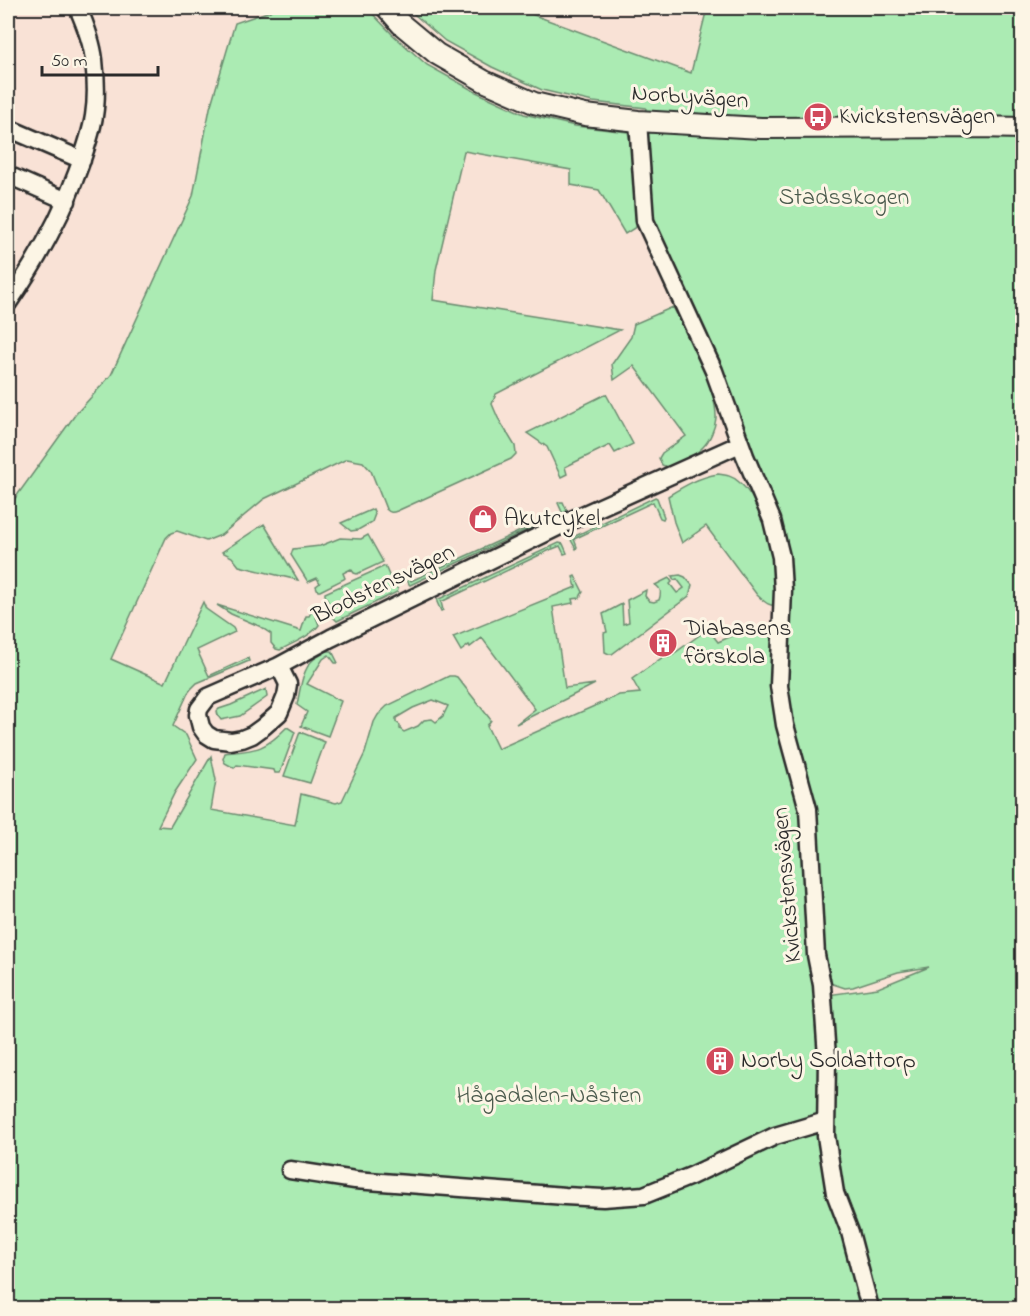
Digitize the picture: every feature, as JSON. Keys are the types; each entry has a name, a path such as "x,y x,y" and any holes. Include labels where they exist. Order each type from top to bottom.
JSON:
{"street":[{"path":"8,303 44,247 67,201 82,160 94,114 94,58 86,27 78,8"},
{"name":"Norbyvägen","path":"387,8 401,24 437,54 494,85 534,103 585,115 638,121 761,128 1023,128"},
{"name":"Kvickstensvägen","path":"638,121 645,221 714,371 740,444 772,520 781,556 783,590 779,686 785,725 808,809 816,955 822,985 827,1057 826,1136 835,1193 850,1232 870,1308"},
{"path":"8,128 82,160"},
{"path":"8,175 67,201"},
{"name":"Blodstensvägen","path":"279,666 288,684 286,696 279,713 264,727 252,735 231,741 214,739 206,734 201,727 198,715 199,709 208,697 279,666 558,526 740,444"},
{"path":"290,1170 355,1180 584,1197 644,1195 691,1176 775,1136 826,1121"}],"green space":[{"path":"273,8 367,8 427,65 474,91 524,114 575,126 628,132 643,194 640,140 646,108 593,102 542,90 492,67 445,41 407,8 515,8 691,73 707,8 1022,8 1022,1308 8,1308 8,508 75,415 111,375 193,196 210,108 235,23","holes":["464,151 571,170 571,185 599,190 625,234 645,221 781,557 782,625 749,630 718,642 708,629 669,657 666,655 632,679 640,693 619,695 498,749 487,726 491,720 457,677 449,676 387,706 378,715 365,753 342,801 336,803 301,794 295,825 211,810 216,780 211,756 170,827 158,826 175,792 197,759 186,735 173,726 188,693 197,683 249,661 248,658 209,676 197,650 235,632 233,628 206,609 203,602 165,683 111,659 166,538 177,531 206,541 221,535 264,499 347,459 363,462 371,471 386,509 390,512 397,511 511,459 516,454 515,446 492,404 496,394 620,330 433,300 436,270","433,700 448,706 443,716 436,722 432,719 424,720 418,726 404,732 400,729 396,718","929,967 878,988 828,995 827,984 830,983 845,988 853,987 898,972"]},
{"path":"673,307 707,377 716,418 712,434 699,451 667,467 662,465 659,458 662,453 686,436 634,366 614,380 612,364 631,337 634,324"},
{"path":"606,394 633,444 615,453 610,445 565,467 567,474 561,477 547,447 527,433"},
{"path":"718,474 727,475 739,482 751,495 762,514 775,553 778,605 769,604 757,595 706,526 682,543 668,496 686,485"},
{"path":"655,497 663,519 660,518 653,502 574,539 576,549 571,540 573,537"},
{"path":"563,502 567,511 409,584 404,572 411,581 562,512 558,503"},
{"path":"373,509 375,514 372,522 358,530 351,531 341,523"},
{"path":"264,524 298,580 239,566 232,557 222,552"},
{"path":"368,535 383,562 357,574 351,569 343,573 344,579 320,591 316,586 320,583 317,578 308,582 291,555 293,549 320,546 340,538 361,539"},
{"path":"559,543 563,544 567,553 564,554 560,546 550,550 441,602 443,610 441,611 437,600"},
{"path":"385,566 391,580 393,579 397,592 337,621 332,616 333,613 325,593"},
{"path":"680,575 692,585 689,596 612,654 605,652 604,633 607,632 603,614 622,604 623,624 629,622 627,600 646,590 645,596 649,601 659,600 660,591 655,585 669,578 672,582 670,584 677,593 684,588 672,576"},
{"path":"575,576 583,592 580,598 572,599 573,603 553,607 565,688 595,684 516,724 535,709 482,638 461,651 453,637 576,587 573,577"},
{"path":"217,605 301,631 306,616 309,616 313,609 319,625 307,636 280,650 271,643 271,634"},
{"path":"327,651 332,651 338,663 335,663 329,655 323,659 307,684 341,701 328,736 301,726 307,712 297,705 307,668 314,659"},
{"path":"266,689 267,697 240,716 221,720 218,716 219,709"},
{"path":"287,727 295,732 280,773 275,773 274,770 237,765 234,768 225,763 223,759 225,753 259,748 272,741"},
{"path":"300,732 325,742 310,783 284,776"}],"place":[{"name":"Kvickstensvägen","path":"818,117"},
{"name":"Akutcykel","path":"483,519"},
{"name":"Diabasens förskola","path":"663,643"},
{"name":"Norby Soldattorp","path":"720,1061"}],"park label":[{"name":"Stadsskogen","path":"844,198"},
{"name":"Hågadalen-Nåsten","path":"549,1096"}]}
